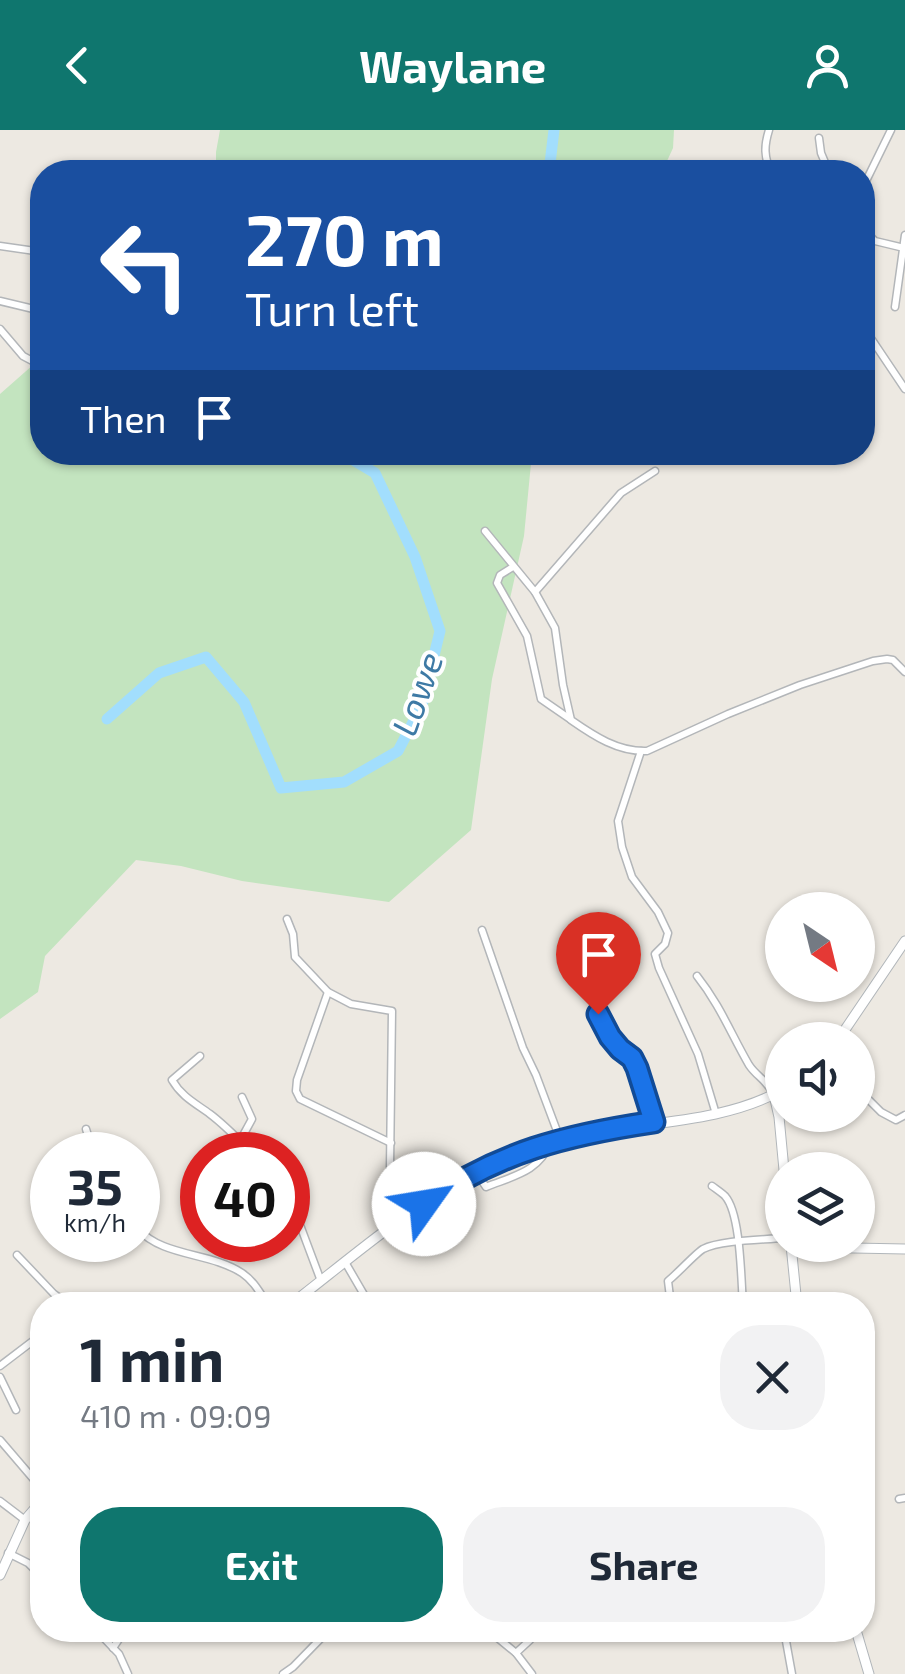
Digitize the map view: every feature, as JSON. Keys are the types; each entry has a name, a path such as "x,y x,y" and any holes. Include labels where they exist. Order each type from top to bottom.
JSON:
{"street":[{"path":"765,160 769,130"},
{"path":"875,163 891,130"},
{"path":"819,138 824,160"},
{"path":"895,307 905,235"},
{"path":"875,239 904,248"},
{"path":"0,246 30,250"},
{"path":"0,302 30,309"},
{"path":"0,330 30,360"},
{"path":"875,345 905,389"},
{"path":"535,592 620,493 655,471"},
{"path":"485,531 535,592 555,628 571,720"},
{"path":"513,567 500,575 497,583 526,636 542,699 607,742 641,751 782,692 873,661 893,660 905,672"},
{"path":"641,751 618,821 622,846 632,877 666,925 668,938 655,954 698,1054 716,1114"},
{"path":"287,918 296,957 328,992 351,1004 392,1011 392,1185 404,1217"},
{"path":"476,1172 486,1187 540,1162 555,1140 548,1104 523,1048 482,930"},
{"path":"850,1022 905,941"},
{"path":"698,976 716,1001 749,1064 765,1079"},
{"path":"328,992 296,1091 300,1099 391,1143"},
{"path":"598,1014 610,1037 632,1058 654,1122"},
{"path":"200,1056 172,1080 190,1102 230,1132"},
{"path":"242,1097 252,1119 245,1132"},
{"path":"307,1292 443,1190 517,1153 555,1140 716,1114 765,1097"},
{"path":"875,1105 896,1120 905,1115"},
{"path":"712,1186 724,1194 731,1206 738,1232 742,1292"},
{"path":"669,1292 668,1281 700,1250 765,1240"},
{"path":"160,1245 236,1270 259,1292"},
{"path":"875,1248 905,1249"},
{"path":"310,1250 322,1281"},
{"path":"17,1255 52,1292"},
{"path":"345,1262 362,1292"},
{"path":"792,1262 796,1292"},
{"path":"0,1366 30,1343"},
{"path":"0,1376 16,1410"},
{"path":"0,1440 30,1474"},
{"path":"0,1501 25,1520"},
{"path":"0,1575 30,1514"},
{"path":"8,1553 30,1565"},
{"path":"108,1642 128,1674"},
{"path":"114,1648 118,1642"},
{"path":"282,1674 318,1642"},
{"path":"503,1642 516,1653 529,1673"},
{"path":"516,1653 528,1642"},
{"path":"786,1642 792,1674"},
{"path":"860,1642 869,1674"}],"green space":[{"path":"220,130 674,130 668,160 216,160"},
{"path":"30,368 30,465 531,465 524,536 492,679 471,830 389,902 242,881 136,860 45,956 38,992 0,1019 0,394"}],"waterway":[{"name":"Lowe","path":"550,160 554,130"},
{"name":"Lowe","path":"107,719 159,673 206,657 244,702 281,788 344,782 398,751 422,705 440,631 415,557 375,473 362,465"}],"route":[{"path":"424,1204 468,1176 517,1153 560,1139 654,1122 632,1058 610,1037 598,1014"}]}
